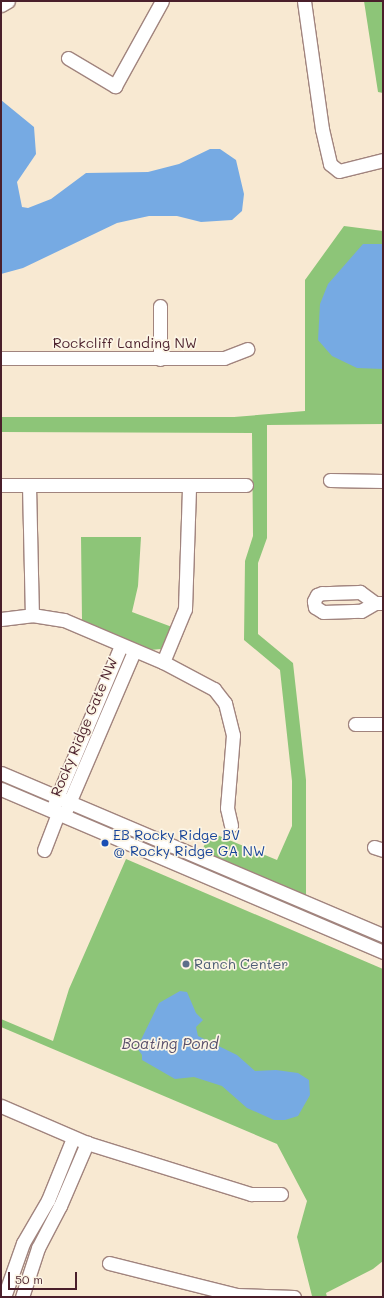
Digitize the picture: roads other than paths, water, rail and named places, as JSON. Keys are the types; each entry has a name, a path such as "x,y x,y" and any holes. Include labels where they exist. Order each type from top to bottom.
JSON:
{"street":[{"path":"1,5 8,1"},
{"path":"68,58 114,86 162,1"},
{"path":"304,1 322,129 330,164 339,171 383,160"},
{"path":"160,306 160,359"},
{"name":"Rockcliff Landing NW","path":"1,358 224,358 247,349"},
{"path":"330,480 383,481"},
{"path":"1,485 246,485"},
{"path":"29,485 32,615"},
{"path":"163,662 184,609 189,486"},
{"path":"1,619 32,615 64,620 121,646 163,662 214,689 225,703 233,734 227,808 231,826"},
{"name":"Rocky Ridge Gate NW","path":"44,850 121,646"},
{"name":"Rocky Ridge Gate NW","path":"63,800 134,651"},
{"path":"355,724 383,724"},
{"path":"1,773 383,936"},
{"path":"1,789 383,952"},
{"path":"1,1106 80,1141 251,1194 281,1194"},
{"path":"4,1297 23,1243 80,1141"},
{"path":"22,1297 38,1248 60,1206 80,1141"},
{"path":"48,1200 60,1206"},
{"path":"23,1243 38,1248"},
{"path":"110,1263 200,1292 294,1297"}],"water":[{"path":"1,100 34,127 36,154 17,182 22,207 28,208 51,199 86,173 148,172 179,164 210,149 220,149 236,160 244,194 242,211 232,220 201,222 177,216 149,216 117,223 23,268 1,274"},
{"path":"363,244 383,244 383,369 357,368 332,356 318,340 320,304 328,284"},
{"name":"Boating Pond","path":"180,991 187,992 196,1013 203,1020 196,1027 198,1036 237,1055 255,1071 276,1070 298,1073 309,1080 310,1095 298,1116 285,1120 274,1120 247,1108 222,1086 194,1077 175,1079 142,1060 142,1055 137,1048 159,1003"}],"place":[{"name":"EB Rocky Ridge BV @ Rocky Ridge GA NW","path":"105,843"},
{"name":"Ranch Center","path":"186,964"}]}
